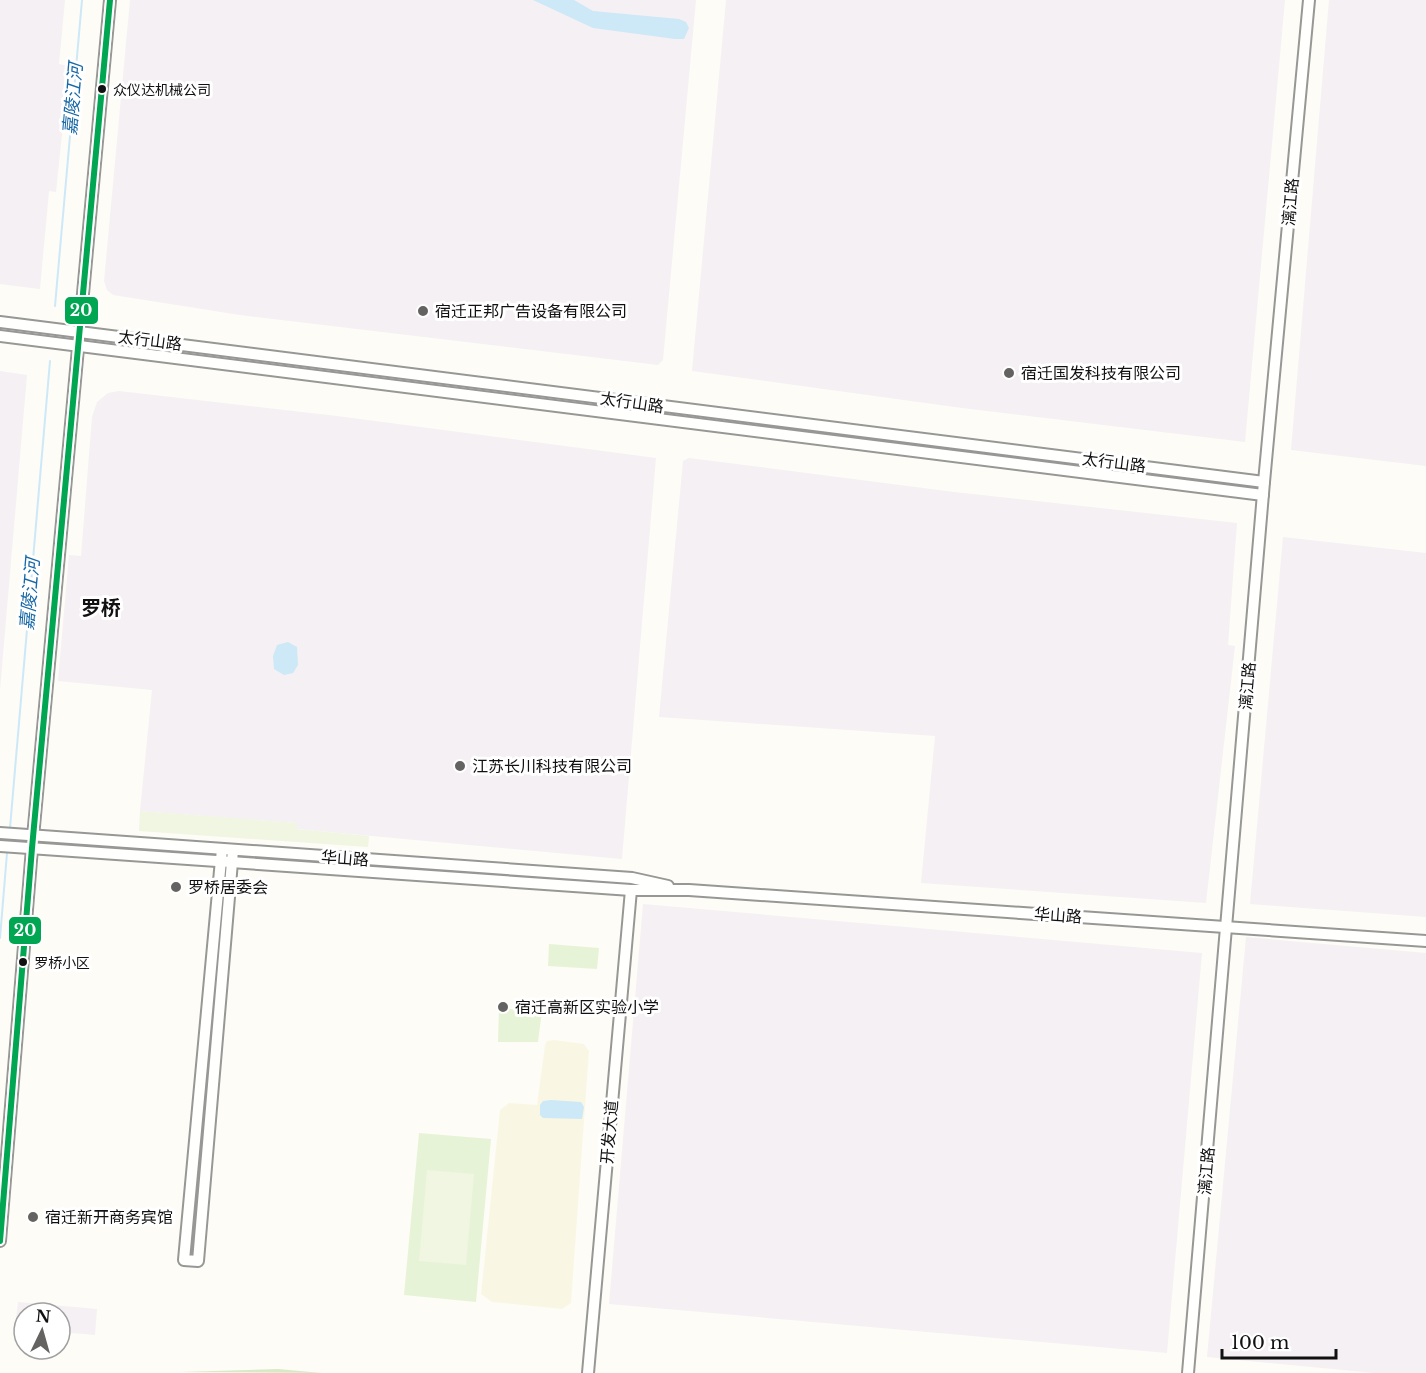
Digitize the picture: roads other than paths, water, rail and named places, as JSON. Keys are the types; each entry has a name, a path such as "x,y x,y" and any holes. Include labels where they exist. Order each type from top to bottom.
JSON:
{"street":[{"path":"0,1241 33,835 110,0"},
{"name":"漓江路","path":"1188,1373 1228,927 1264,482 1309,0"},
{"name":"太行山路","path":"0,322 1264,482"},
{"name":"太行山路","path":"0,336 1263,495"},
{"name":"华山路","path":"0,833 632,878 689,890"},
{"name":"华山路","path":"0,846 631,890 689,890 1426,940"},
{"path":"227,862 184,1260 198,1261 228,849"},
{"name":"开发大道","path":"588,1373 631,890"}],"water":[{"path":"533,0 574,0 593,11 679,19 686,22 689,28 684,39 675,39 593,28"},
{"path":"288,642 297,647 298,665 293,673 284,675 274,669 273,656 277,645"},
{"path":"543,1101 581,1102 584,1107 582,1119 543,1118 540,1115 540,1105"}],"waterway":[{"name":"嘉陵江河","path":"55,306 82,0"},
{"name":"嘉陵江河","path":"10,828 50,361"},
{"name":"嘉陵江河","path":"0,938 7,853"}],"place":[{"name":"众仪达机械公司","path":"102,89"},
{"name":"宿迁正邦广告设备有限公司","path":"423,311"},
{"name":"宿迁国发科技有限公司","path":"1009,373"},
{"name":"江苏长川科技有限公司","path":"460,766"},
{"name":"罗桥居委会","path":"176,887"},
{"name":"罗桥小区","path":"23,962"},
{"name":"宿迁高新区实验小学","path":"503,1007"},
{"name":"宿迁新开商务宾馆","path":"33,1217"}],"district":[{"name":"罗桥","path":"101,608"}]}
